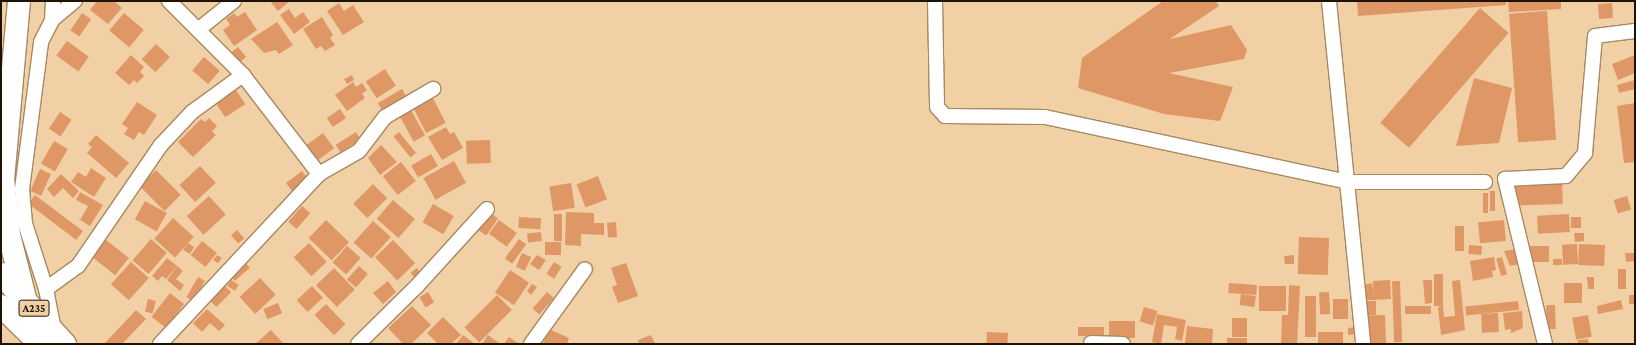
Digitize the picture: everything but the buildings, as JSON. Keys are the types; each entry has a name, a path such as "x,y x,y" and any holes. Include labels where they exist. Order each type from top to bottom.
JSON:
{"highway":[{"path":"19,1 3,179 9,236 25,298"},
{"name":"A235","path":"1,274 25,298 53,340"},
{"name":"A235","path":"1,306 53,340"}],"street":[{"path":"53,1 52,20 42,42 22,189 26,223 46,289 53,340"},
{"path":"52,20 75,1"},
{"path":"169,1 199,29 243,75 319,174"},
{"path":"199,29 234,1"},
{"path":"935,1 937,107 945,116 1045,117 1347,182 1485,182"},
{"path":"1329,1 1363,344"},
{"path":"1545,344 1505,179 1566,176 1585,153 1595,36 1635,31"},
{"path":"46,289 82,260 161,145 192,112 243,75"},
{"path":"160,344 319,174 360,151 385,117 433,89"},
{"path":"358,344 417,286 487,209"},
{"path":"531,344 585,269"},
{"path":"1091,342 1123,344"}]}
